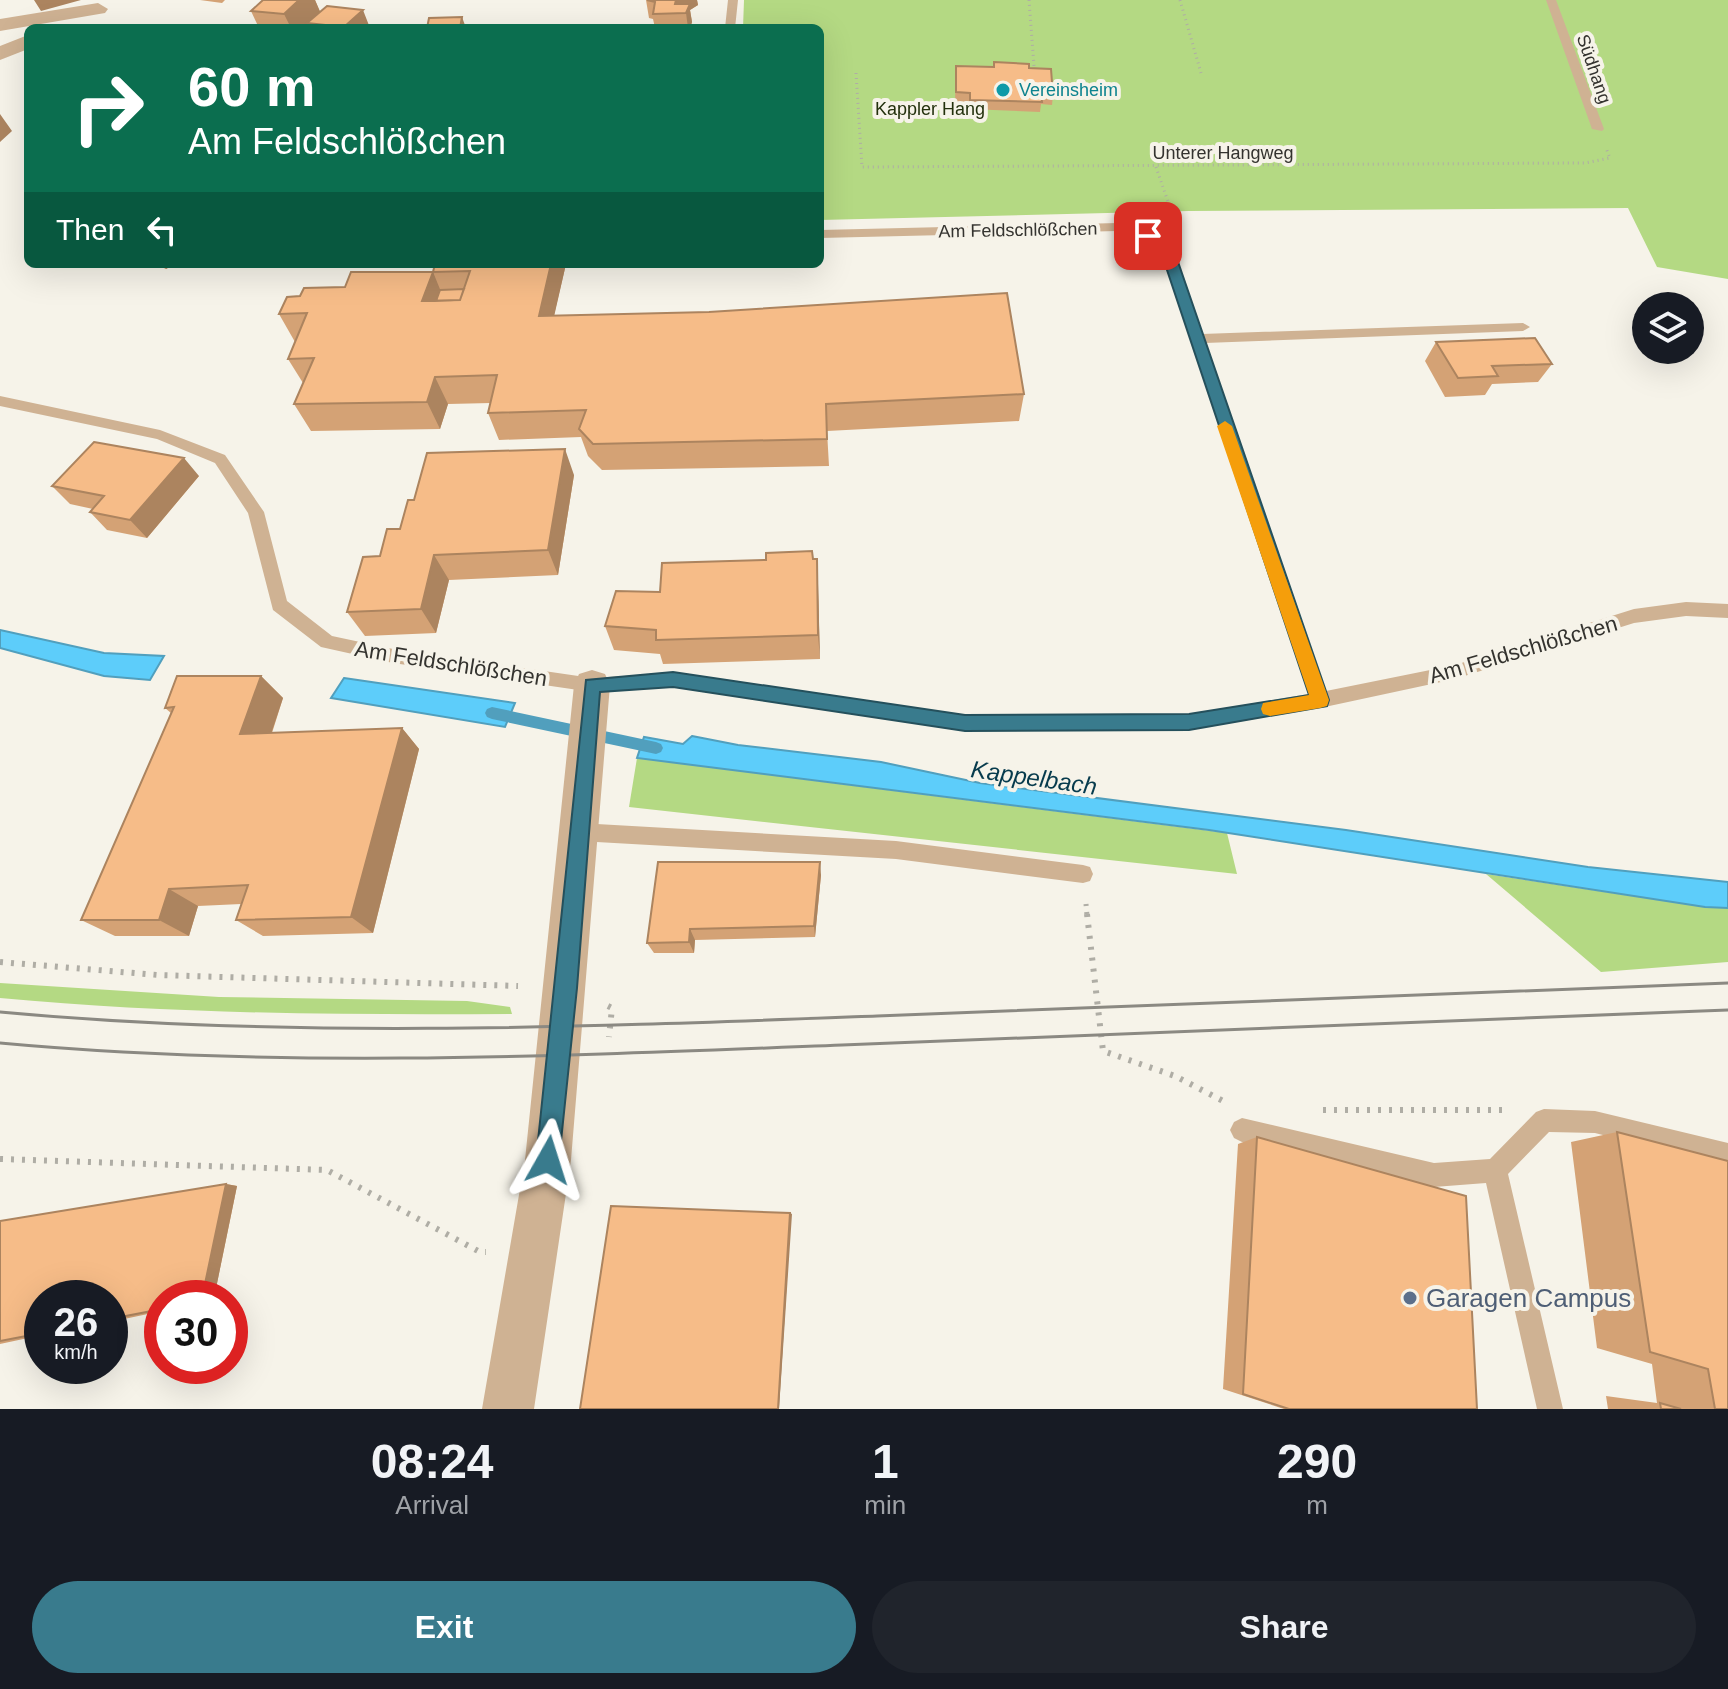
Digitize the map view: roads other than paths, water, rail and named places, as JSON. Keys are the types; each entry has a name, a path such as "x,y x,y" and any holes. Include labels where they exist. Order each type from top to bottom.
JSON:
{"street":[{"path":"66,24 118,0"},
{"path":"0,25 98,9"},
{"path":"0,54 24,43"},
{"path":"508,1409 548,1160 592,685"}],"lane":[{"path":"730,24 733,0"},
{"name":"Südhang","path":"1551,0 1598,129"},
{"name":"Am Feldschlößchen","path":"824,234 1118,227 1148,236 1169,256 1320,700"},
{"path":"1196,339 1523,327"},
{"name":"Am Feldschlößchen","path":"0,401 160,435 220,459 256,512 279,605 327,642 393,656 592,685 673,680 965,723 1189,722 1320,700 1455,672 1634,616 1686,609 1728,611"},
{"path":"579,832 896,850 1083,874"},
{"path":"1242,1130 1434,1175 1495,1170 1544,1120 1595,1122 1728,1155"},
{"path":"1495,1170 1550,1409"}],"water":[{"path":"0,630 104,653 164,656 150,680 104,676 0,648"},
{"path":"344,678 515,703 505,727 331,698"},
{"path":"692,736 738,745 881,762 980,783 1346,830 1588,867 1728,882 1728,908 1705,907 1209,830 637,758 644,737 683,744"}],"waterway":[{"name":"Kappelbach","path":"492,713 656,748"}],"tram line":[{"path":"0,1012 219,1026 548,1027 1728,983"},
{"path":"0,1043 210,1056 526,1056 1728,1010"}],"place":[{"name":"Vereinsheim","path":"1003,90"},
{"name":"Garagen Campus","path":"1410,1298"}],"park label":[{"name":"Kappler Hang","path":"930,109"}]}
